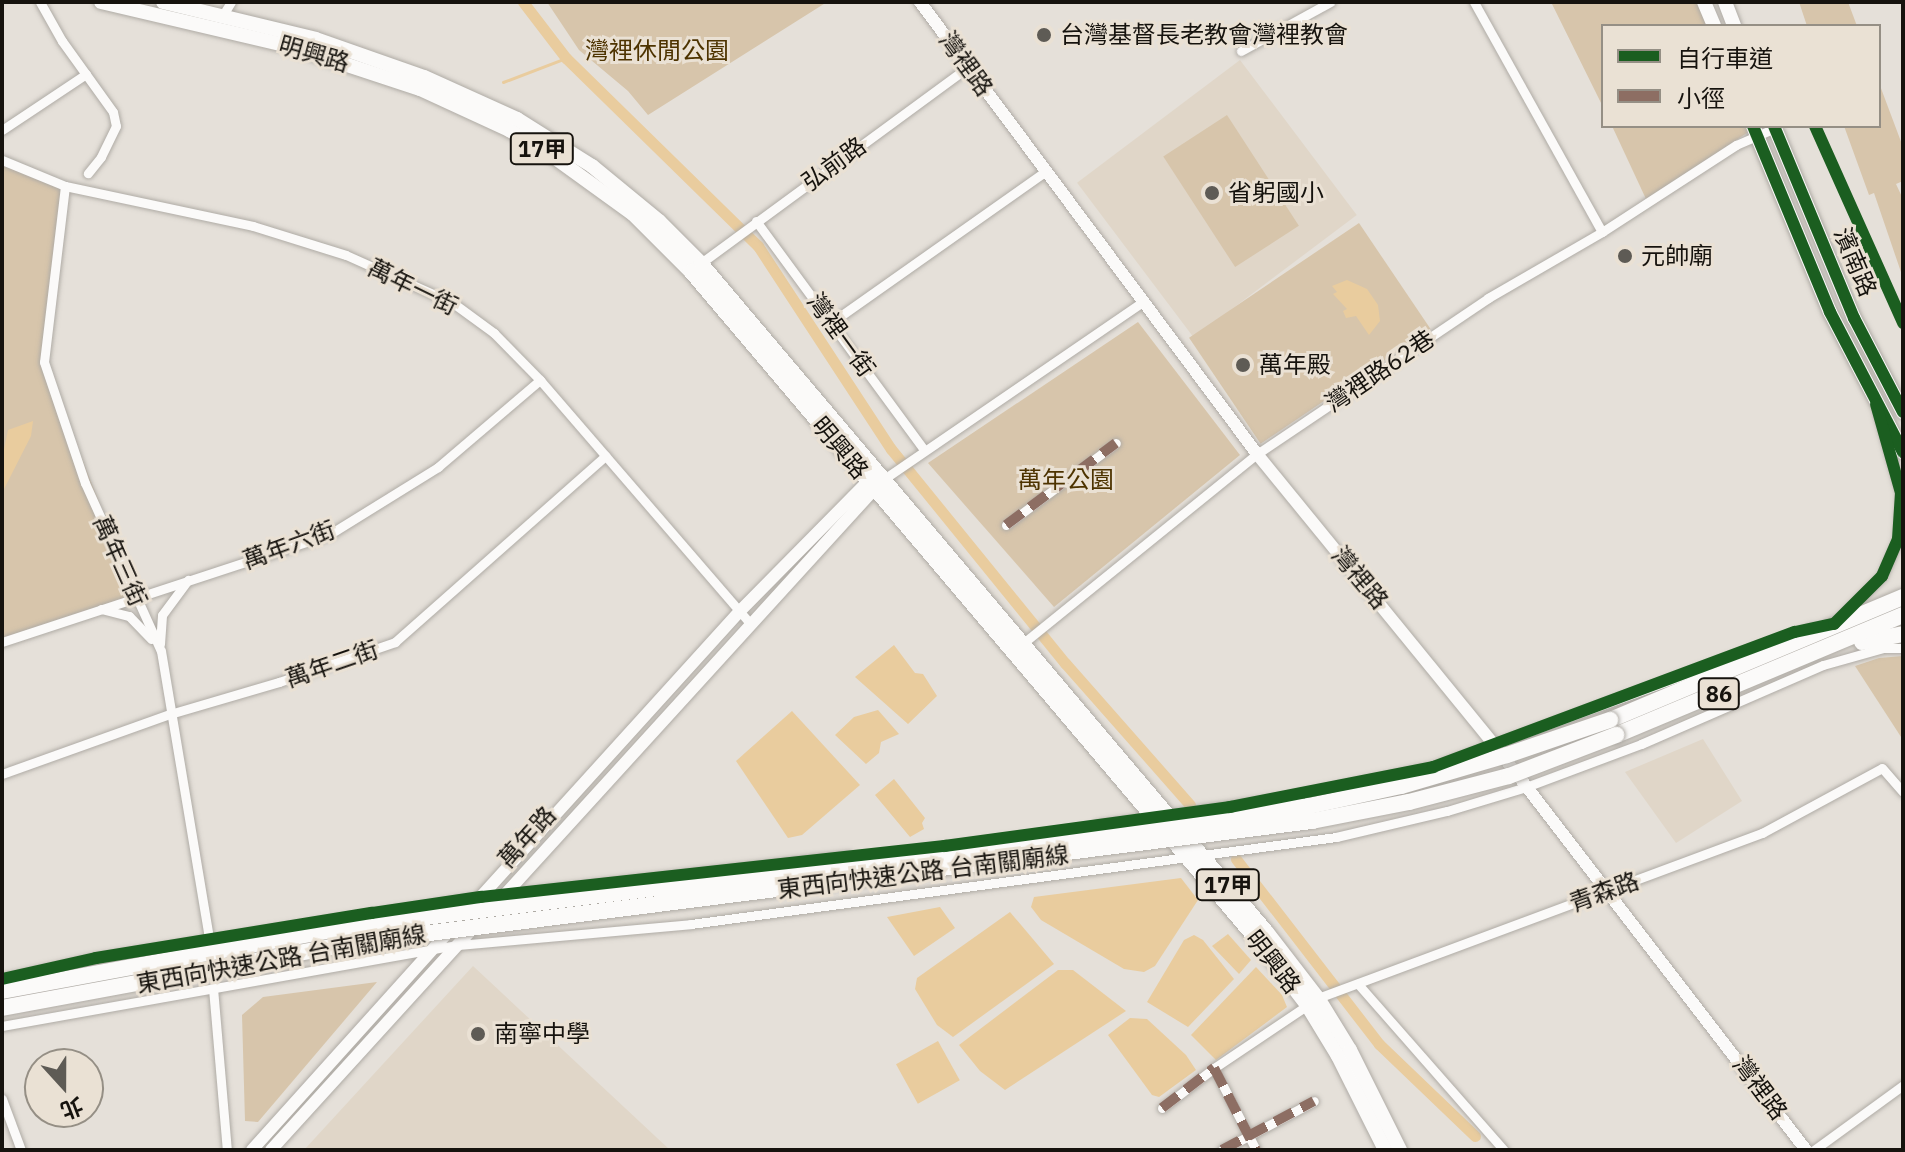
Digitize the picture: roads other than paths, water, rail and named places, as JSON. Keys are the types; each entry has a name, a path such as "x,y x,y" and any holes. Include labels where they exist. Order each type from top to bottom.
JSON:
{"highway":[{"name":"東西向快速公路 台南關廟線","path":"2,1008 359,942 1312,821 1409,802 1509,776 1834,624 1903,597"},
{"path":"1821,652 1903,615"},
{"path":"1821,652 1903,634"},
{"name":"東西向快速公路 台南關廟線","path":"2,991 354,926 1309,806 1401,786 1613,727 1821,652"}],"main road":[{"name":"明興路","path":"101,2 219,22 357,52 424,77 517,119 592,166 629,195 701,263 876,483"},
{"name":"明興路","path":"163,2 420,89 509,130 586,177 633,214 690,271 876,483 1023,643 1160,816 1188,859 1314,1000 1385,1150"},
{"path":"1704,2 1713,24"},
{"path":"1725,2 1733,24"},
{"name":"濱南路","path":"1775,128 1854,318 1903,412"},
{"name":"濱南路","path":"1755,130 1830,312 1903,452"},
{"name":"明興路","path":"1160,816 1204,857 1314,1000 1370,1087 1400,1150"}],"street":[{"path":"40,2 113,112 116,126 101,157 88,173"},
{"path":"219,22 231,2"},
{"name":"灣裡路","path":"920,2 1141,303 1257,454 1496,747 1806,1150"},
{"path":"1241,51 1330,2"},
{"path":"1474,2 1602,232"},
{"name":"弘前路","path":"701,263 968,67"},
{"path":"2,130 86,74"},
{"name":"灣裡路62巷","path":"1023,643 1257,454 1488,298 1602,232 1755,130"},
{"name":"萬年一街","path":"2,160 65,186 253,226 346,255 453,303 494,333 540,380 750,623"},
{"path":"832,322 1045,172"},
{"name":"萬年三街","path":"65,186 44,362 85,483 161,651 209,939"},
{"name":"灣裡一街","path":"755,221 832,322 921,452"},
{"path":"876,483 1141,303"},
{"name":"萬年六街","path":"2,642 330,534 438,467 540,380"},
{"path":"2,979 96,958 481,897 945,846 1289,797 1433,767 1496,747 1795,632 1834,624 1882,576 1898,539 1901,493 1876,404"},
{"path":"1006,525 1116,443"},
{"name":"萬年二街","path":"2,774 170,714 279,682 395,642 605,456"},
{"name":"萬年路","path":"252,1150 740,611 876,483"},
{"name":"萬年路","path":"271,1150 876,483"},
{"path":"161,651 162,615 188,580"},
{"path":"98,609 129,616 140,624 161,651"},
{"path":"2,1026 457,945 691,924 1336,837 1447,811 1526,787 1641,744 1823,665 1883,648 1903,648"},
{"name":"青森路","path":"1162,1108 1214,1068 1314,1000 1762,833 1882,768 1903,792"},
{"path":"1357,984 1504,1150"},
{"path":"213,988 227,1150"},
{"path":"1214,1068 1256,1150"},
{"path":"1814,1150 1903,1085"},
{"path":"2,1099 21,1150"},
{"path":"1222,1150 1314,1101"}],"waterway":[{"path":"523,2 566,58 758,246 891,449 1065,663 1190,805"},
{"path":"503,82 566,58"},
{"path":"1236,859 1379,1044 1475,1136"}],"place":[{"name":"台灣基督長老教會灣裡教會","path":"1044,35"},
{"name":"省躬國小","path":"1212,193"},
{"name":"元帥廟","path":"1625,256"},
{"name":"萬年殿","path":"1243,365"},
{"name":"南寧中學","path":"478,1034"}],"park label":[{"name":"灣裡休閒公園","path":"657,51"},
{"name":"萬年公園","path":"1066,480"}]}
